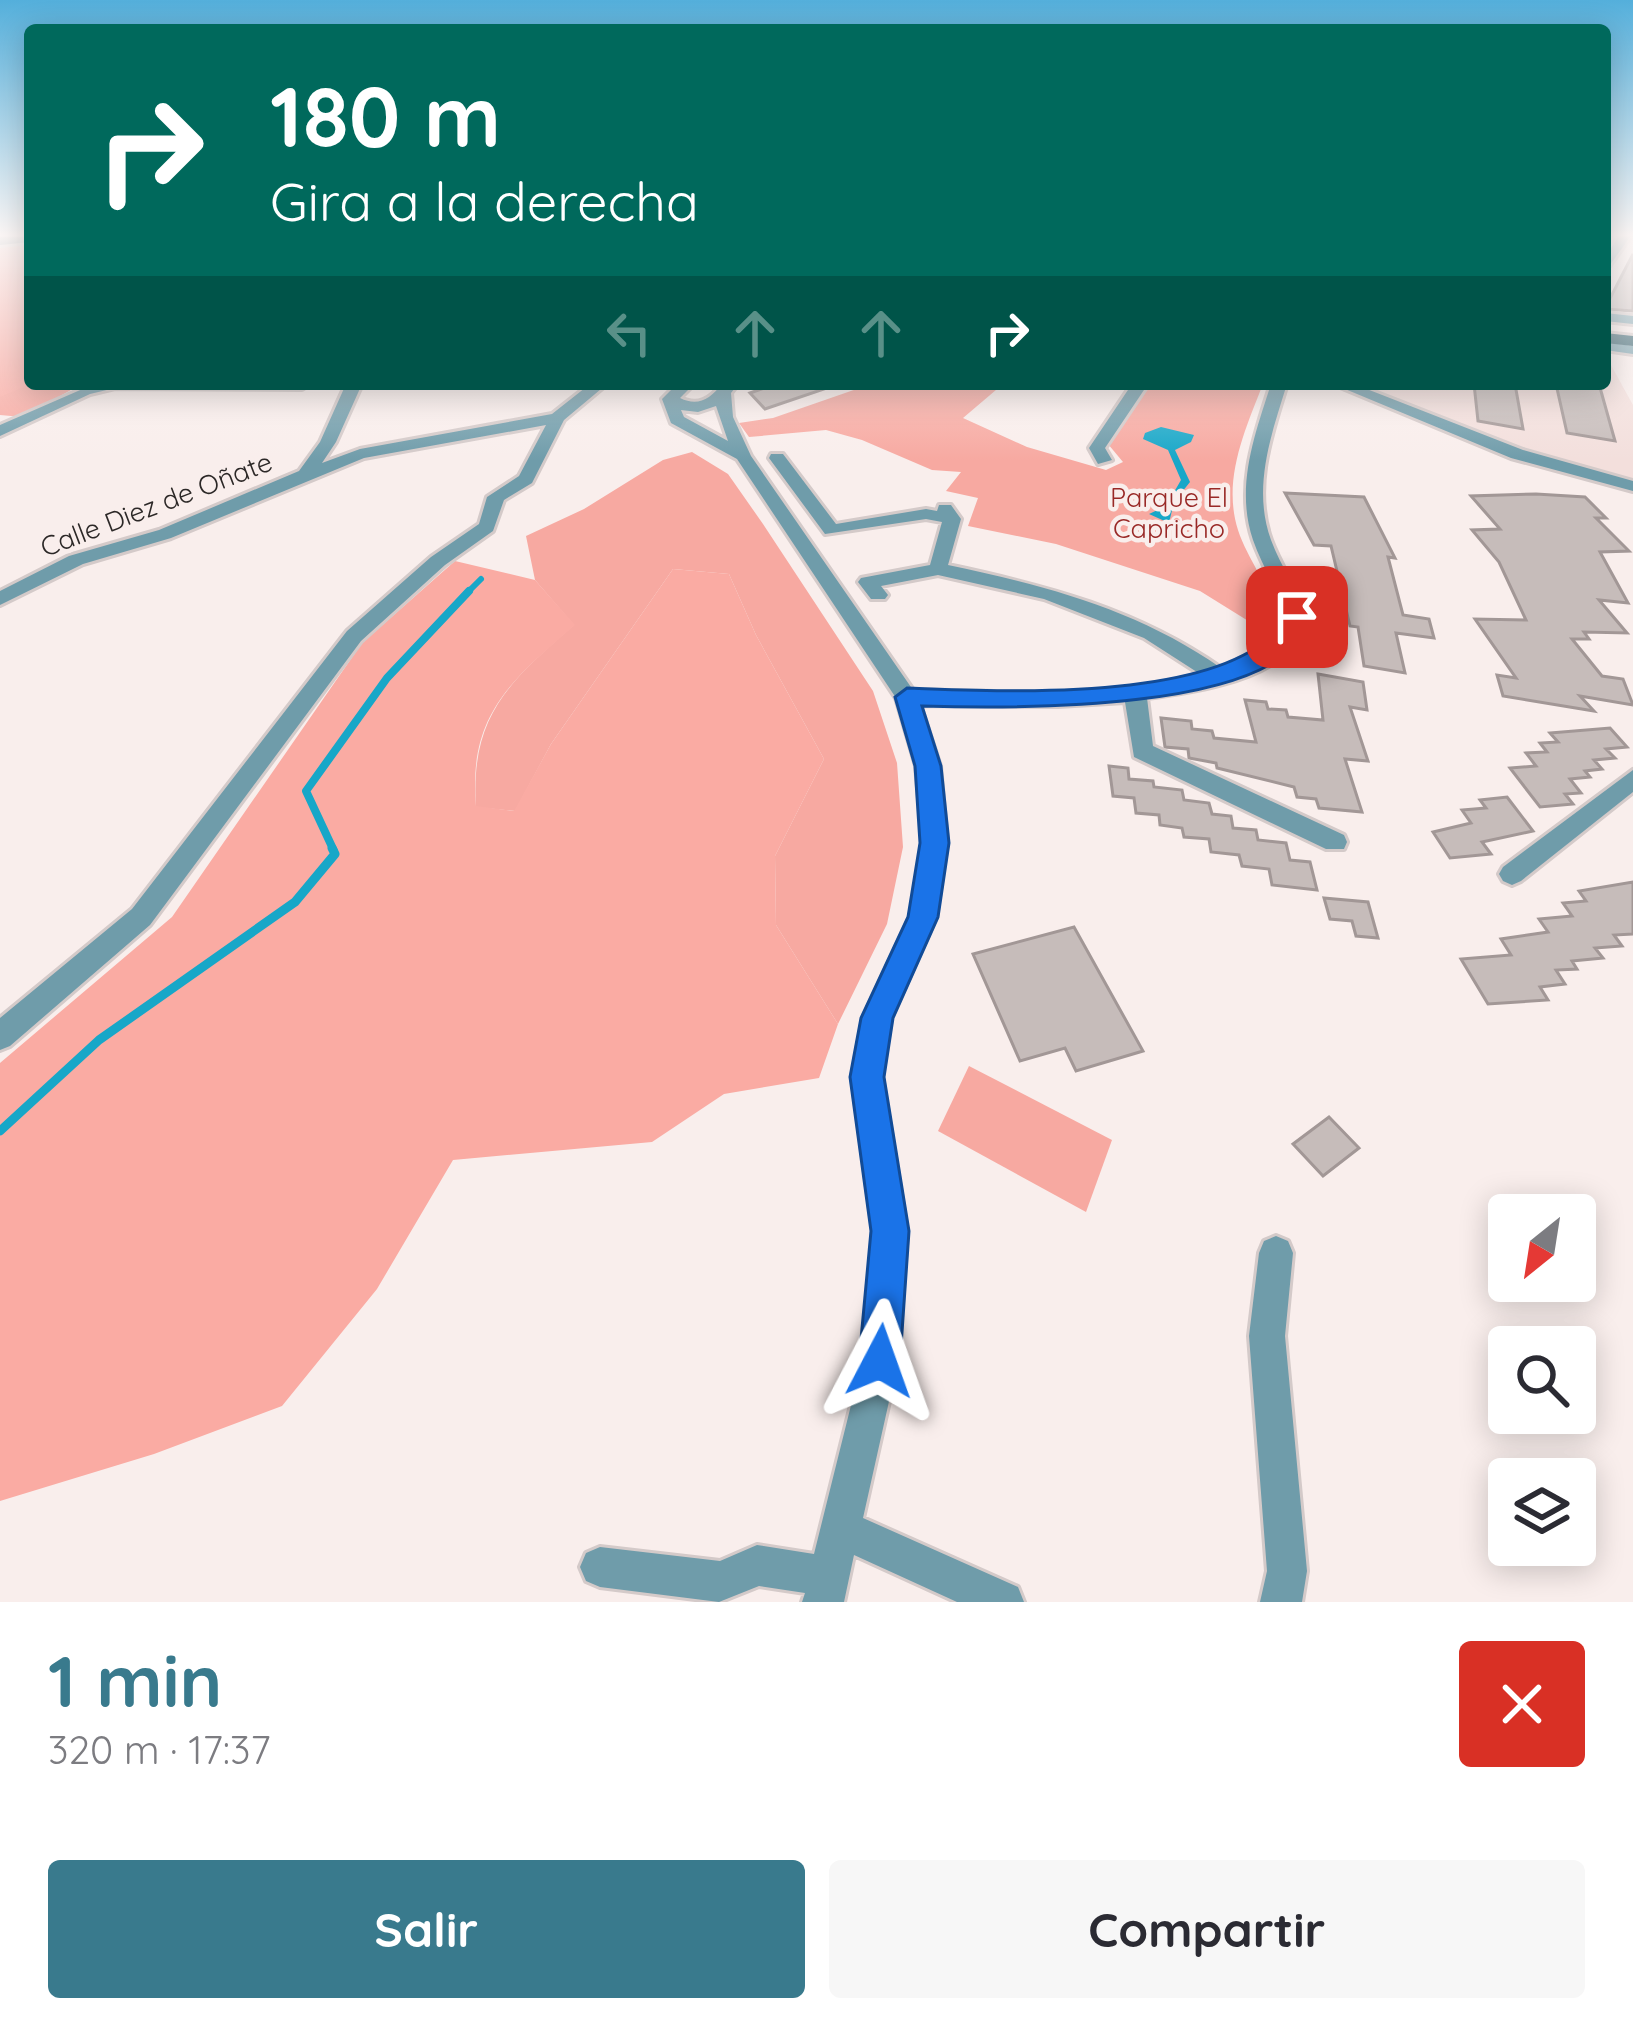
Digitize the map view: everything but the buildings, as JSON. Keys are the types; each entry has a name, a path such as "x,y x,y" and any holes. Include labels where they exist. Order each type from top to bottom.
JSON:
{"street":[{"path":"1616,334 1633,320"},
{"path":"0,431 89,390"},
{"name":"Calle Diez de Oñate","path":"0,599 76,560 165,534 305,475 328,442 351,390"},
{"path":"0,1036 141,917 354,636 438,562 487,527 496,497 526,479 557,418 592,390"},
{"path":"670,399 680,390"},
{"path":"670,399 683,406 703,407 724,390"},
{"path":"601,1568 722,1582 757,1565 826,1589 880,1361 890,1231 867,1077 877,1018 923,917 934,843 928,766 907,697 743,456 725,416 727,390"},
{"path":"1104,460 1097,448 1136,390"},
{"path":"907,697 1046,701 1135,693 1217,676 1265,657 1295,630 1292,601 1263,543 1252,496 1256,462 1277,390"},
{"path":"1356,390 1517,454 1633,486"},
{"path":"670,399 676,420 743,456"},
{"path":"305,475 360,454 557,418"},
{"path":"777,458 831,530 948,514 938,568"},
{"path":"878,595 868,582 938,568 1108,612 1172,641 1217,676"},
{"path":"1135,693 1142,751 1335,842"},
{"path":"1512,874 1633,779"},
{"path":"1276,1253 1267,1336 1287,1571 1281,1602"},
{"path":"838,1526 1003,1602"}],"shaded area":[{"path":"0,312 24,312 24,387 0,397"},
{"path":"1611,365 1633,405 1633,479 1524,448 1375,390 1611,390"},
{"path":"455,561 535,580 575,625 498,702 479,747 476,806 514,811 551,744 673,569 729,574 756,635 824,759 775,856 776,925 838,1024 819,1078 724,1094 652,1142 453,1160 377,1289 282,1406 154,1454 0,1501 0,1063 172,917 362,643"}],"green space":[{"path":"0,312 24,312 24,390 71,390 22,417 0,415"},
{"name":"Parque El Capricho","path":"854,390 996,390 963,418 1027,447 1106,470 1123,462 1108,444 1145,390 1261,390 1238,456 1233,493 1238,530 1270,602 1271,627 1266,632 1200,591 1056,544 968,526 978,498 946,491 961,472 932,470 826,430 749,437 739,423 773,418"},
{"path":"692,452 728,474 763,524 873,691 897,763 903,847 887,924 838,1024 776,925 775,856 824,759 756,635 729,574 673,569 551,744 515,811 476,807 476,775 487,724 513,683 574,625 535,580 526,536 584,509 663,460"},
{"path":"969,1066 1112,1140 1086,1212 938,1131"}],"water":[{"path":"1161,427 1194,435 1191,442 1175,450 1190,482 1174,502 1169,523 1149,514 1166,506 1181,480 1168,450 1143,439 1145,433"}],"waterway":[{"path":"469,591 481,579"},
{"path":"334,851 306,791 387,678 469,591"},
{"path":"466,594 469,591"},
{"path":"0,1131 99,1040 295,902 335,854 332,848"}],"route":[{"path":"880,1361 890,1231 867,1077 877,1018 923,917 934,843 928,766 907,697 1046,701 1191,684 1265,657 1284,644 1295,630 1297,617"}]}
